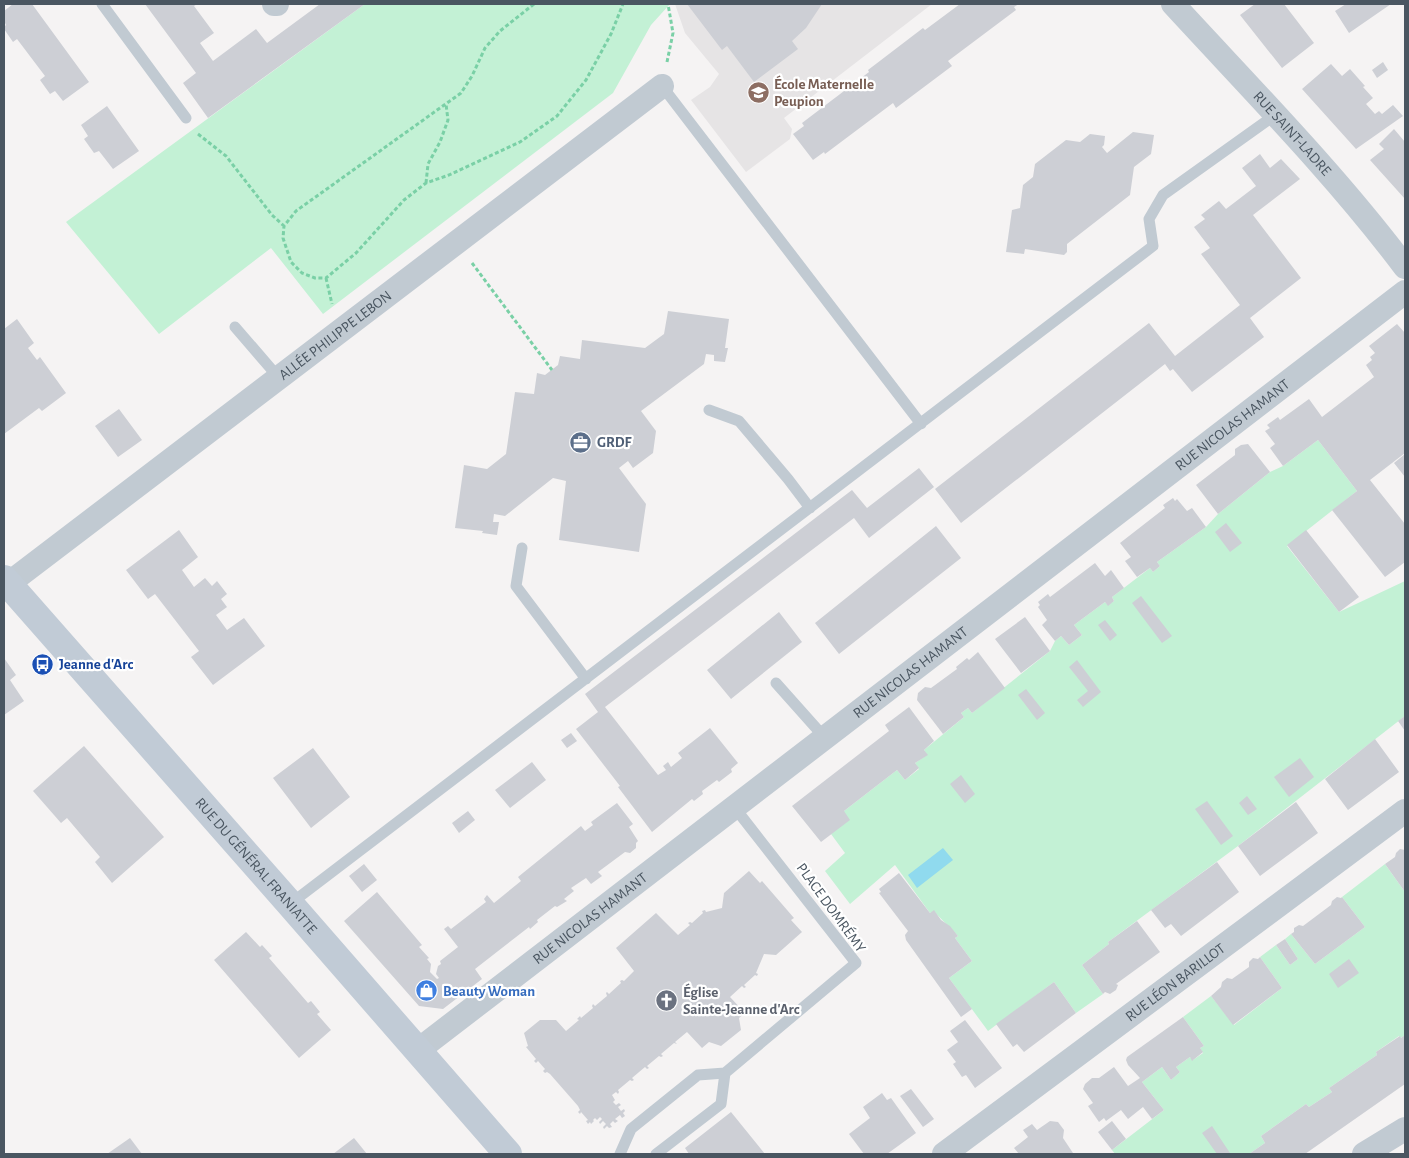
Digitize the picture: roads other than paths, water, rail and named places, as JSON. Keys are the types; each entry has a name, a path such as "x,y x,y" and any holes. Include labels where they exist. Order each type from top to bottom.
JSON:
{"main road":[{"name":"RUE DU GÉNÉRAL FRANIATTE","path":"6,581 508,1154"}],"street":[{"name":"RUE SAINT-LADRE","path":"1174,4 1342,189 1378,231 1405,267"},
{"name":"ALLÉE PHILIPPE LEBON","path":"6,581 279,378 662,86"},
{"name":"RUE NICOLAS HAMANT","path":"417,1052 1405,292"},
{"name":"RUE LÉON BARILLOT","path":"944,1154 1405,811"},
{"path":"1364,1154 1405,1128"}],"lane":[{"path":"102,4 186,118"},
{"path":"662,86 921,424"},
{"path":"290,904 1153,246 1149,219 1163,195 1275,115"},
{"path":"236,327 279,378"},
{"path":"709,410 739,421 810,508"},
{"path":"522,548 516,586 586,679"},
{"path":"776,684 825,738"},
{"name":"PLACE DOMRÉMY","path":"725,1073 856,963 735,808"},
{"path":"620,1154 631,1129 698,1075 725,1073 720,1104 656,1154"}],"water":[{"path":"943,848 953,860 917,888 908,875"}],"place":[{"name":"École Maternelle Peupion","path":"758,93"},
{"name":"GRDF","path":"581,442"},
{"name":"Jeanne d'Arc","path":"43,664"},
{"name":"Beauty Woman","path":"427,991"},
{"name":"Église Sainte-Jeanne d'Arc","path":"667,1001"}]}
